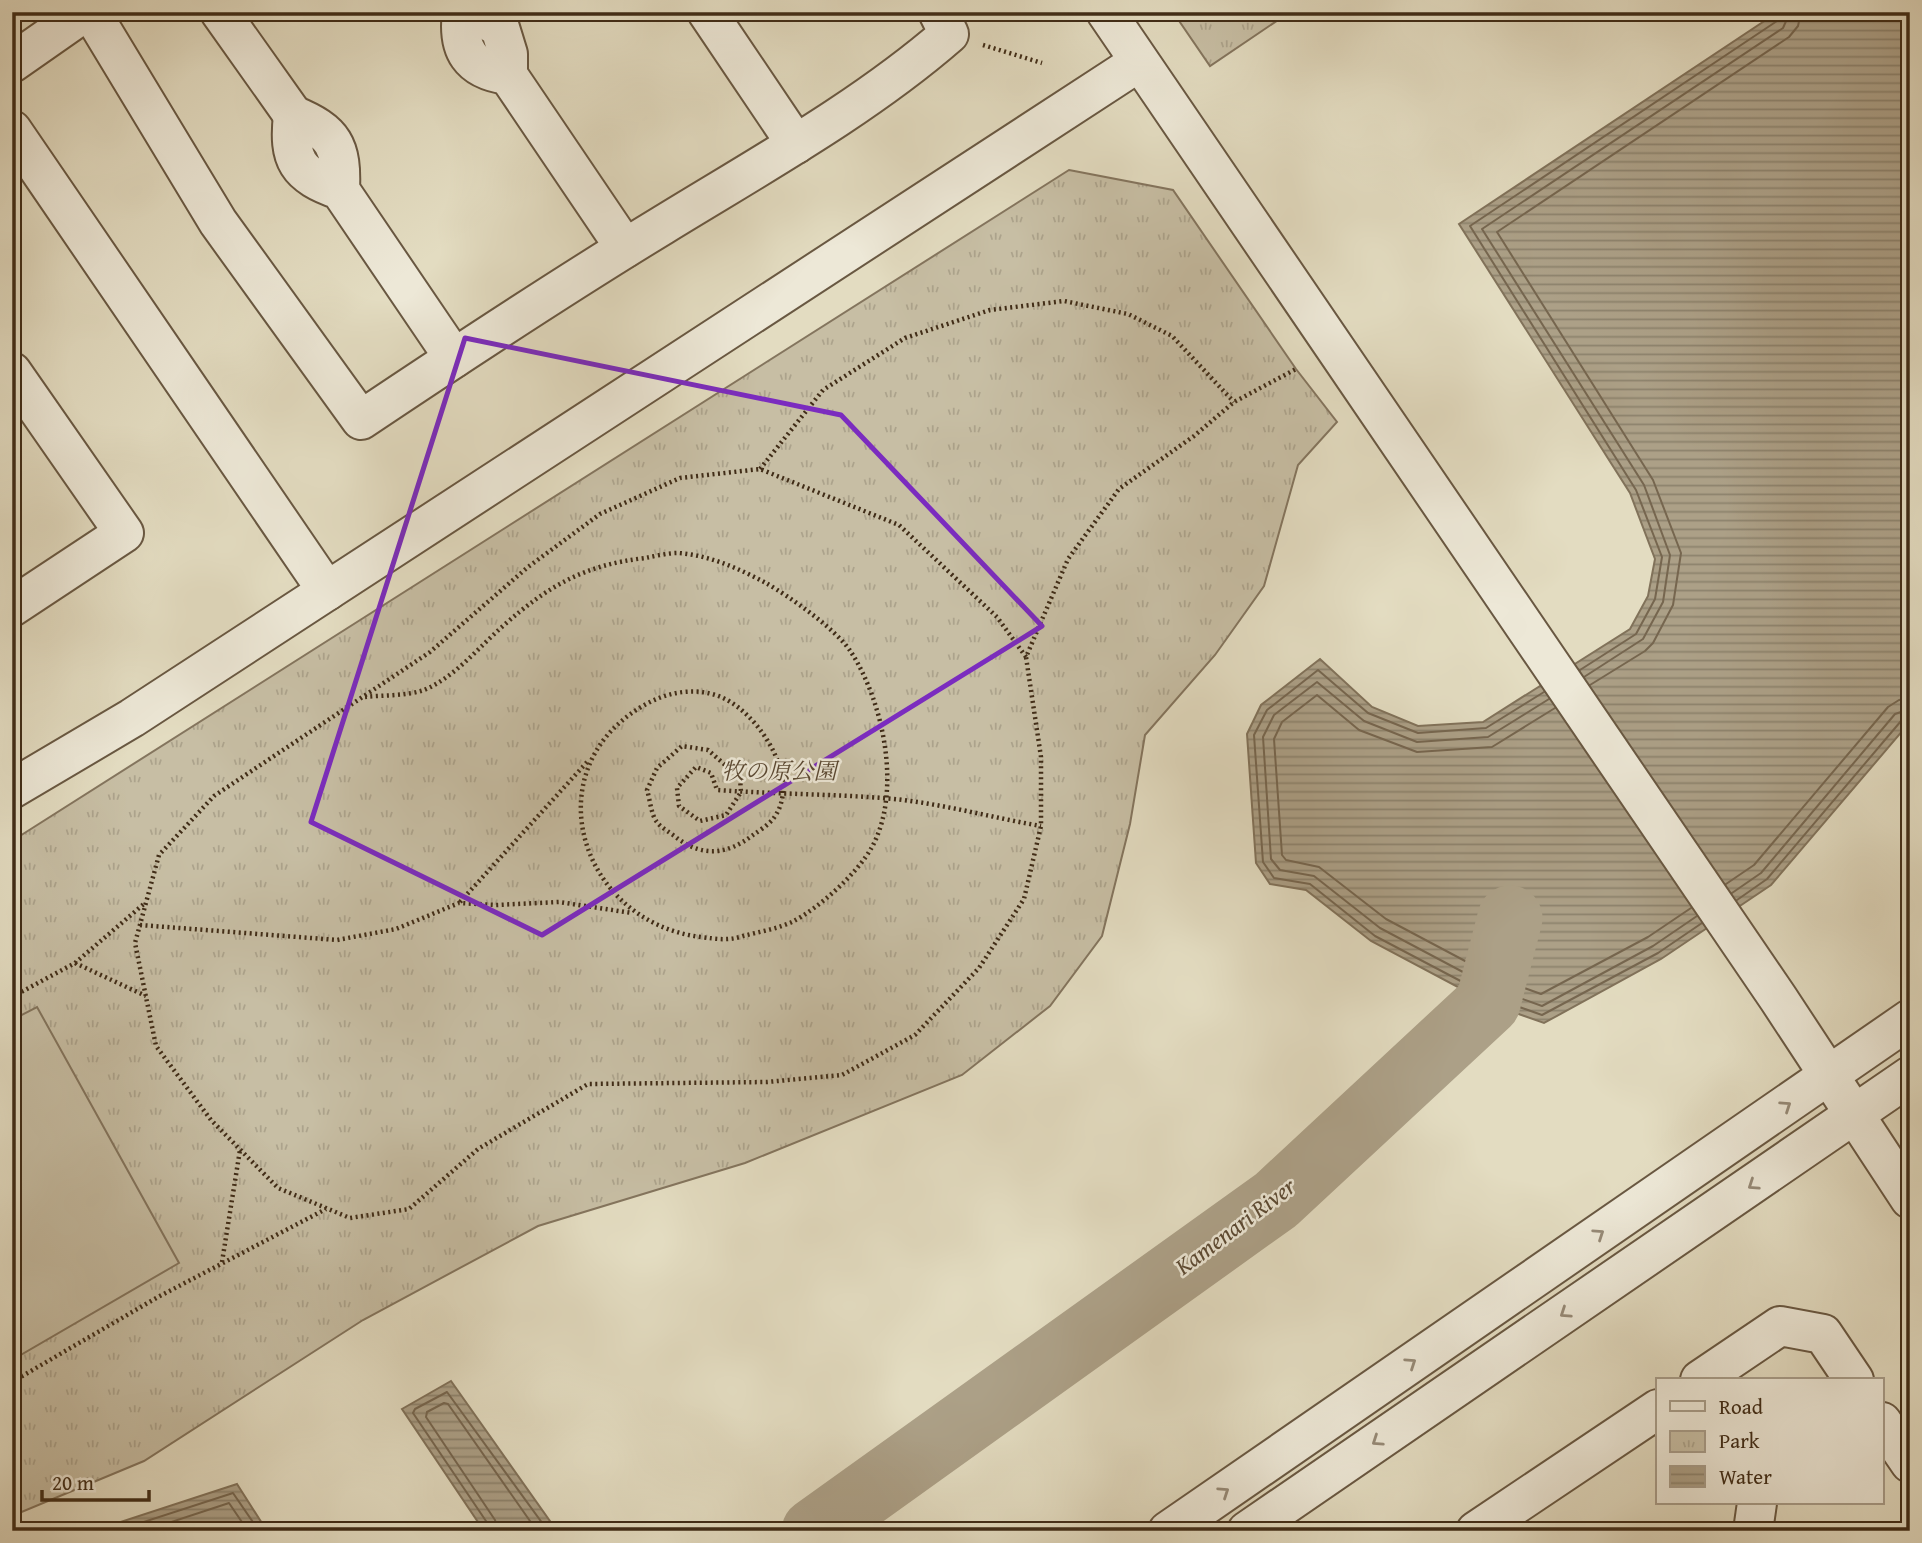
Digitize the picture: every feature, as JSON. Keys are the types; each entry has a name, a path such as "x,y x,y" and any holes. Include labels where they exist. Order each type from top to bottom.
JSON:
{"street":[{"path":"12,63 85,12"},
{"path":"91,12 218,222 361,420 625,248 796,144 927,53 944,23"},
{"path":"220,12 293,115 315,124 330,136 338,150 340,190 454,358"},
{"path":"462,12 461,42 469,57 478,67 490,73 508,75"},
{"path":"474,12 500,28 508,54 508,75 625,248"},
{"path":"707,12 796,144"},
{"path":"1106,12 1778,998 1910,1199"},
{"path":"12,789 132,718 1139,62"},
{"path":"12,130 327,591"},
{"path":"12,372 124,533 12,607"},
{"path":"1168,1531 1910,1018"},
{"path":"1247,1531 1910,1076"},
{"path":"1708,1378 1780,1326 1790,1325 1823,1334 1853,1378"},
{"path":"1476,1531 1656,1410"},
{"path":"1884,1425 1910,1463"},
{"path":"1753,1531 1758,1504"}],"path":[{"path":"944,23 1042,64"},
{"path":"760,470 823,390 905,338 990,310 1064,301 1128,314 1172,336 1234,402"},
{"path":"1026,657 1068,559 1119,489 1194,436 1234,402 1296,369"},
{"path":"760,470 899,525 997,617 1026,657 1041,757 1041,826 1024,899 979,968 915,1035 842,1075 767,1082 588,1084 478,1149 409,1209 350,1218 278,1188 211,1120 156,1046 135,943 159,855 214,796 430,652 528,567 600,514 680,478 760,470"},
{"path":"364,697 422,691 460,667 503,626 560,581 607,562 678,553 736,566 791,597 849,649 876,703 888,769 886,798 872,847 836,891 791,922 729,940 675,934 633,913 559,902 496,905 459,903"},
{"path":"633,913 600,874 581,829 582,777 603,737 635,710 669,693 702,691 733,703 764,734 782,772 782,794 774,819 746,841 713,854 690,848 656,822 647,790 657,768 682,746 708,750 740,778 741,792 726,815 700,821 679,806 677,788 696,767 710,773 717,790 741,792 782,794 886,798 1041,826"},
{"path":"140,925 337,940 396,929 459,903 594,755"},
{"path":"12,997 75,963 146,902"},
{"path":"75,963 146,996"},
{"path":"222,1263 240,1150"},
{"path":"12,1382 222,1263 327,1208"}],"highlighted area":[{"path":"465,338 841,415 1042,626 542,935 311,822"}],"green space":[{"path":"1173,12 1290,12 1210,66"},
{"name":"牧の原公園","path":"1069,170 1173,190 1296,369 1337,422 1298,465 1264,586 1215,655 1145,735 1130,824 1102,936 1050,1006 962,1075 745,1163 538,1226 363,1320 144,1461 12,1516 12,841"},
{"path":"37,1007 179,1263 12,1360 12,1020"}],"water":[{"path":"1778,12 1910,12 1910,722 1771,885 1661,959 1544,1023 1488,1003 1371,941 1306,890 1270,884 1256,863 1247,734 1261,705 1320,659 1372,707 1418,726 1483,722 1630,629 1648,596 1655,559 1630,493 1459,224"},
{"path":"451,1381 557,1531 484,1531 402,1409"},
{"path":"237,1484 267,1531 93,1531"}],"waterway":[{"name":"Kamenari River","path":"814,1531 1276,1200 1488,1003 1510,918"}]}
